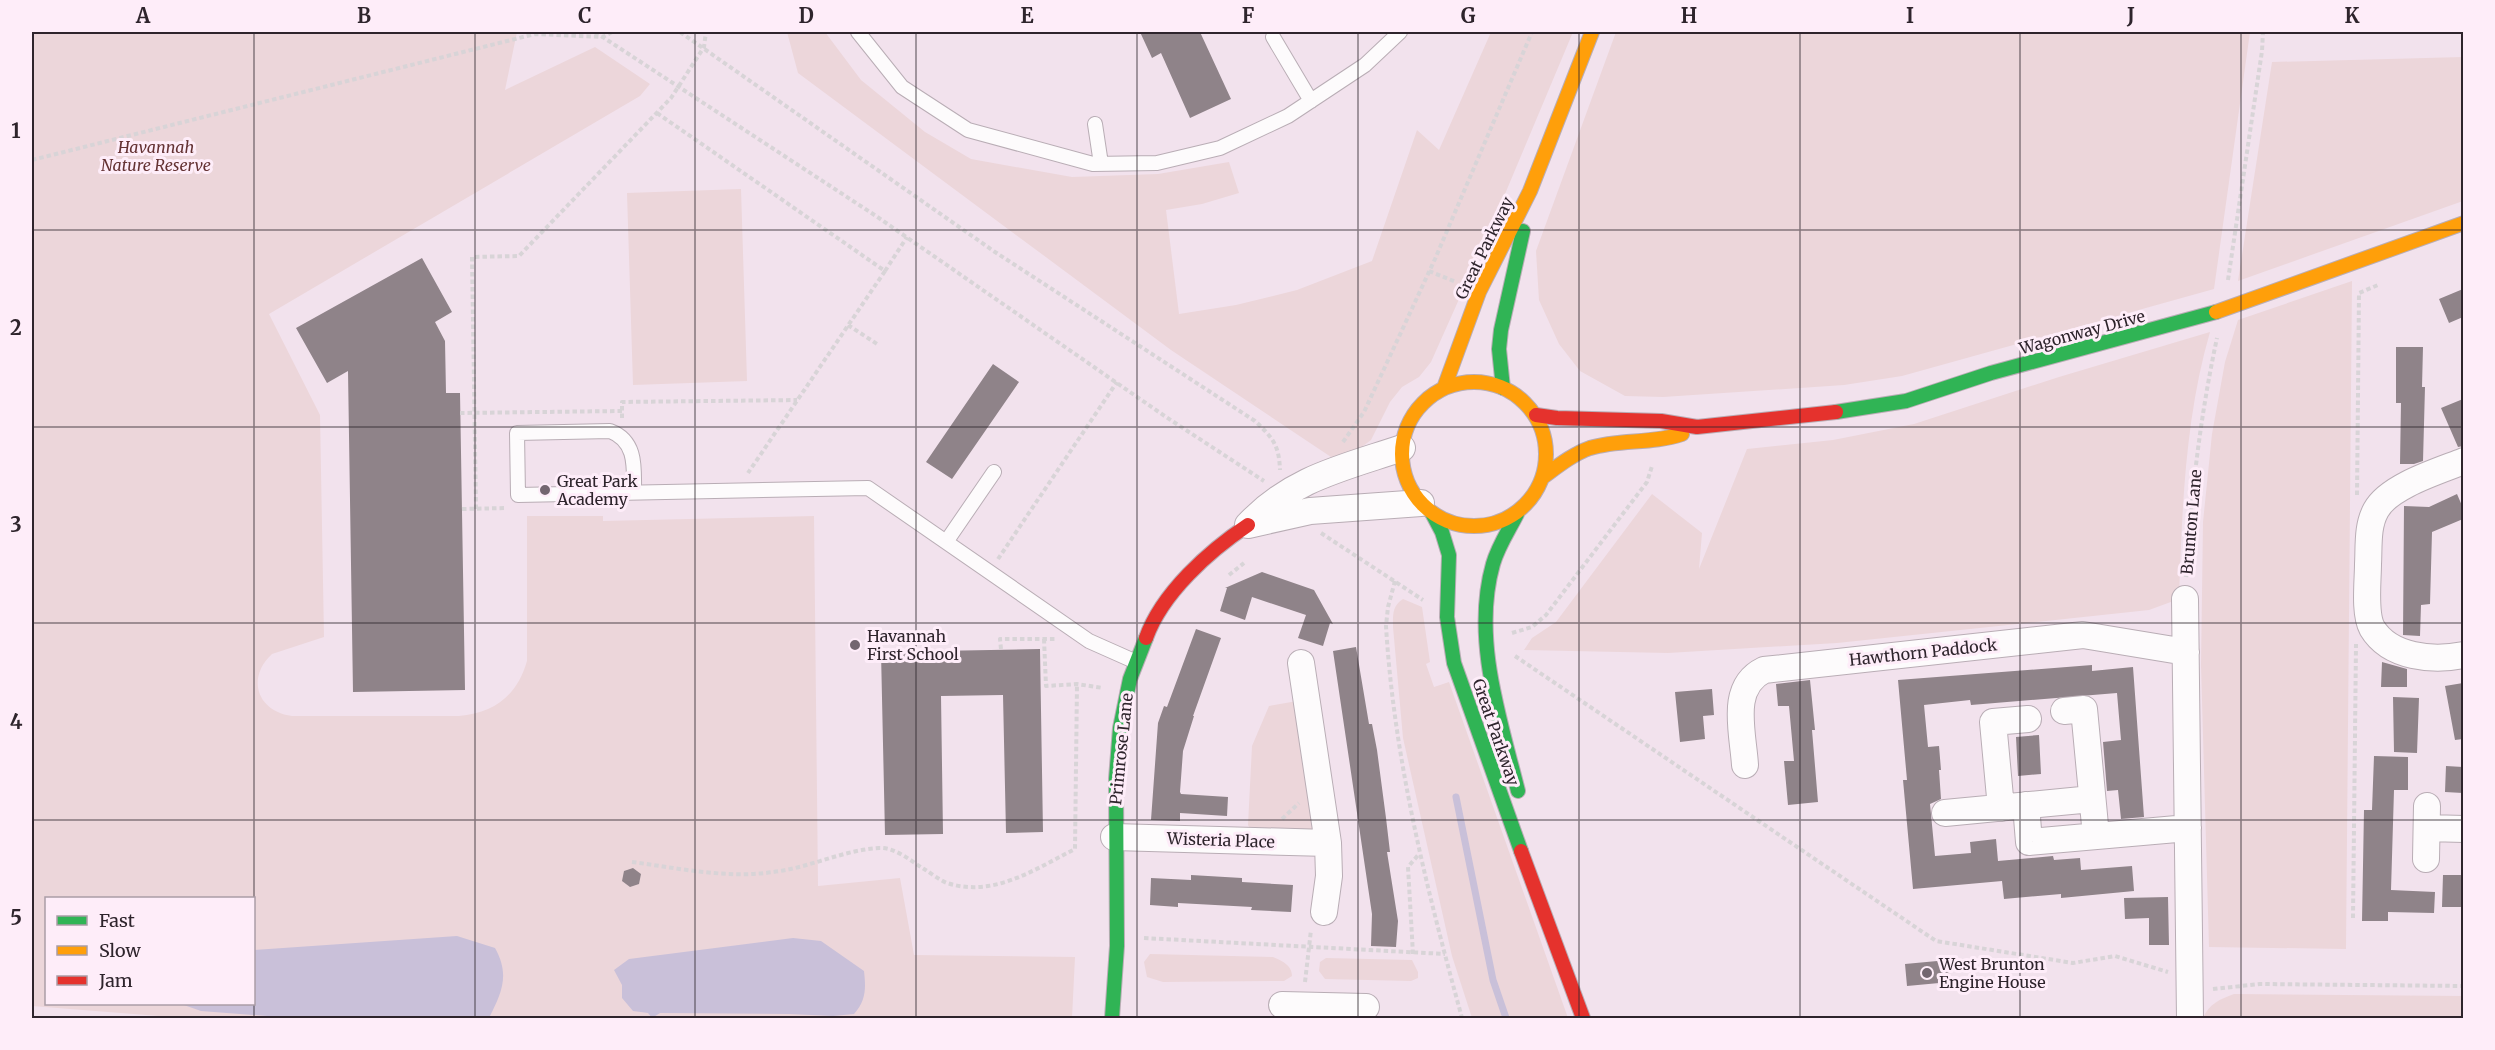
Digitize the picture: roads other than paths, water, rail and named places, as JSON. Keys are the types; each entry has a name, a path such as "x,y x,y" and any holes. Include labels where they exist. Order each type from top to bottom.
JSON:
{"street":[{"name":"Great Parkway","path":"1444,388 1479,292 1530,191 1592,32"},
{"name":"Great Parkway","path":"1503,388 1499,349 1501,330 1530,191"},
{"name":"Wagonway Drive","path":"1536,415 1557,418 1661,421 1697,427 1860,410 1906,401 1991,374 2223,310 2463,223"},
{"name":"Great Parkway","path":"1560,957 1492,681 1486,637 1486,600 1492,566 1516,514 1528,503 1543,477 1547,462 1546,446 1536,415 1516,395 1503,388 1473,382 1444,388 1420,406 1408,426 1402,448 1406,477 1442,532 1449,555 1448,617 1454,663 1479,738 1560,957 1583,1018"},
{"name":"Wagonway Drive","path":"1543,477 1572,456 1593,448 1665,441 1697,427"},
{"name":"Primrose Lane","path":"1112,1018 1117,937 1114,837 1116,765 1126,693 1134,661 1146,634 1167,599 1213,549 1248,525 1265,507 1287,491 1321,475 1402,448"},
{"path":"2463,461 2394,492 2376,508 2370,525 2367,598 2371,627 2387,646 2409,654 2450,658 2463,655"},
{"name":"Primrose Lane","path":"1248,525 1310,512 1426,508"},
{"path":"1426,508 1451,523 1473,527 1503,521 1516,514"},
{"name":"Brunton Lane","path":"2185,599 2190,1018"},
{"name":"Hawthorn Paddock","path":"1745,765 1741,696 1747,682 1764,670 2083,635 2186,652"},
{"path":"1301,663 1322,721 1320,785 1328,843 1329,876 1324,912"},
{"path":"2064,711 2084,709 2096,836"},
{"path":"2001,808 1993,722 2028,719"},
{"path":"1945,813 2092,799"},
{"path":"2026,805 2029,842 2188,828"},
{"path":"2426,859 2427,817 2463,829"},
{"name":"Wisteria Place","path":"1114,837 1328,843"},
{"path":"1306,1009 1366,1007"}],"lane":[{"path":"863,33 902,87 968,130 1032,149 1101,164 1157,163 1220,148 1288,116 1365,65 1400,32"},
{"path":"1273,37 1311,101"},
{"path":"1095,124 1101,164"},
{"path":"634,492 633,456 627,442 610,431 517,433 518,495 868,488 1089,641 1134,661"},
{"path":"946,542 994,472"}],"waterway":[{"path":"1456,797 1493,980 1506,1018"}],"place":[{"name":"Great Park Academy","path":"545,490"},
{"name":"Havannah First School","path":"855,645"},
{"name":"West Brunton Engine House","path":"1927,973"}],"park label":[{"name":"Havannah Nature Reserve","path":"156,156"}]}
